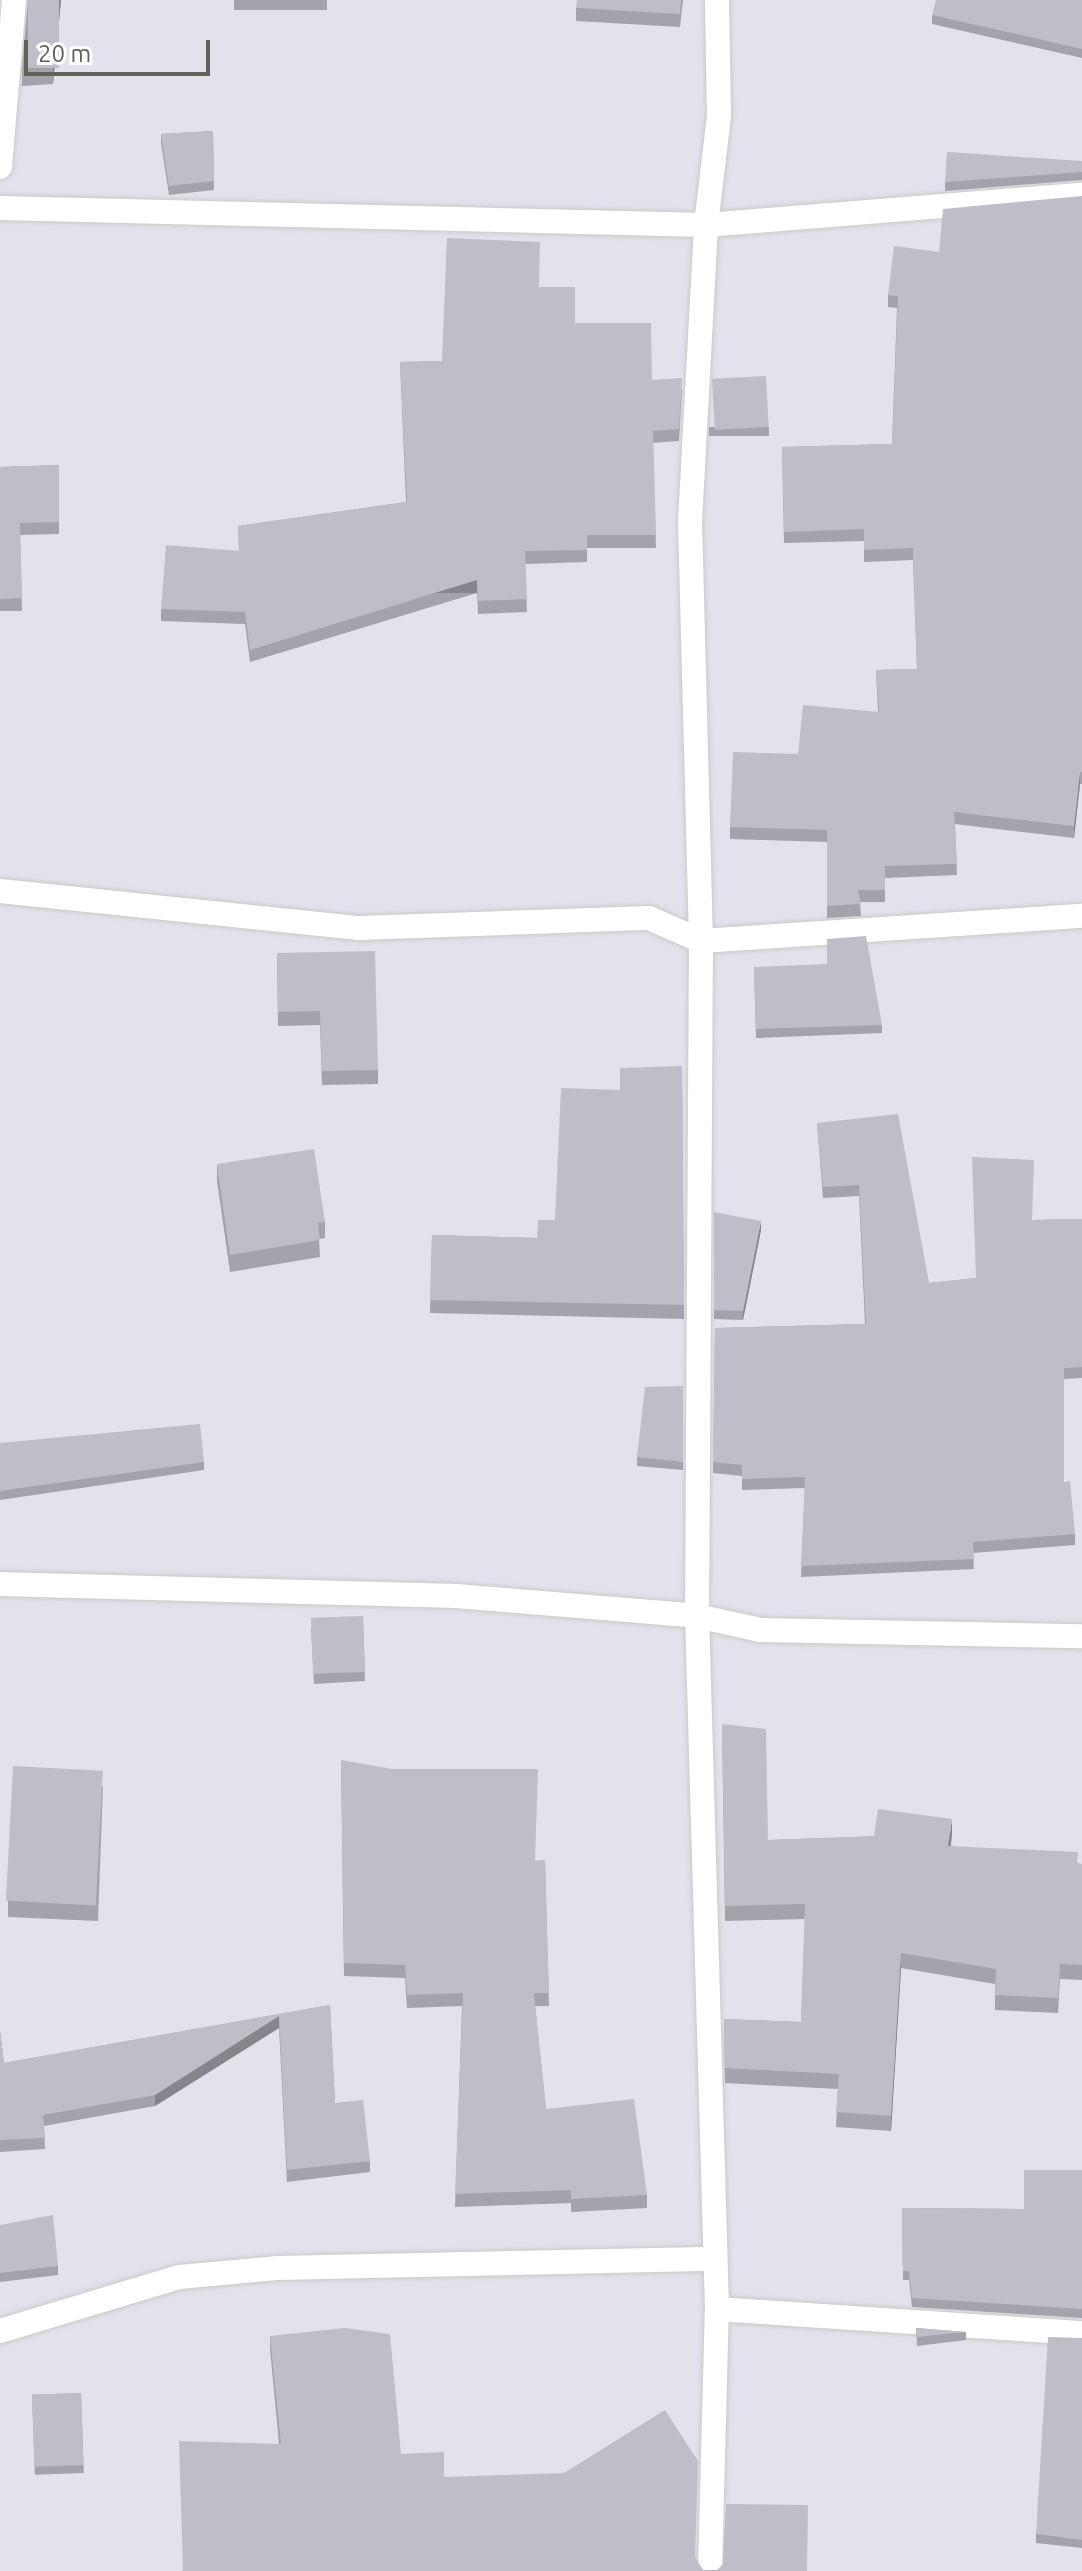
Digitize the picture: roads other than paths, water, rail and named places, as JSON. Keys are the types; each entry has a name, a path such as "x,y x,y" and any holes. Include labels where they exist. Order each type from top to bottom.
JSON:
{"street":[{"path":"0,167 14,0"},
{"path":"710,2571 717,2309 697,1616 701,941 690,522 706,225 719,116 717,0"},
{"path":"0,208 706,225 1082,195"},
{"path":"0,891 359,928 649,918 701,941 1082,916"},
{"path":"0,1584 456,1596 697,1616 760,1630 1082,1636"},
{"path":"0,2331 179,2277 277,2268 714,2259"},
{"path":"717,2309 1082,2333"}]}
